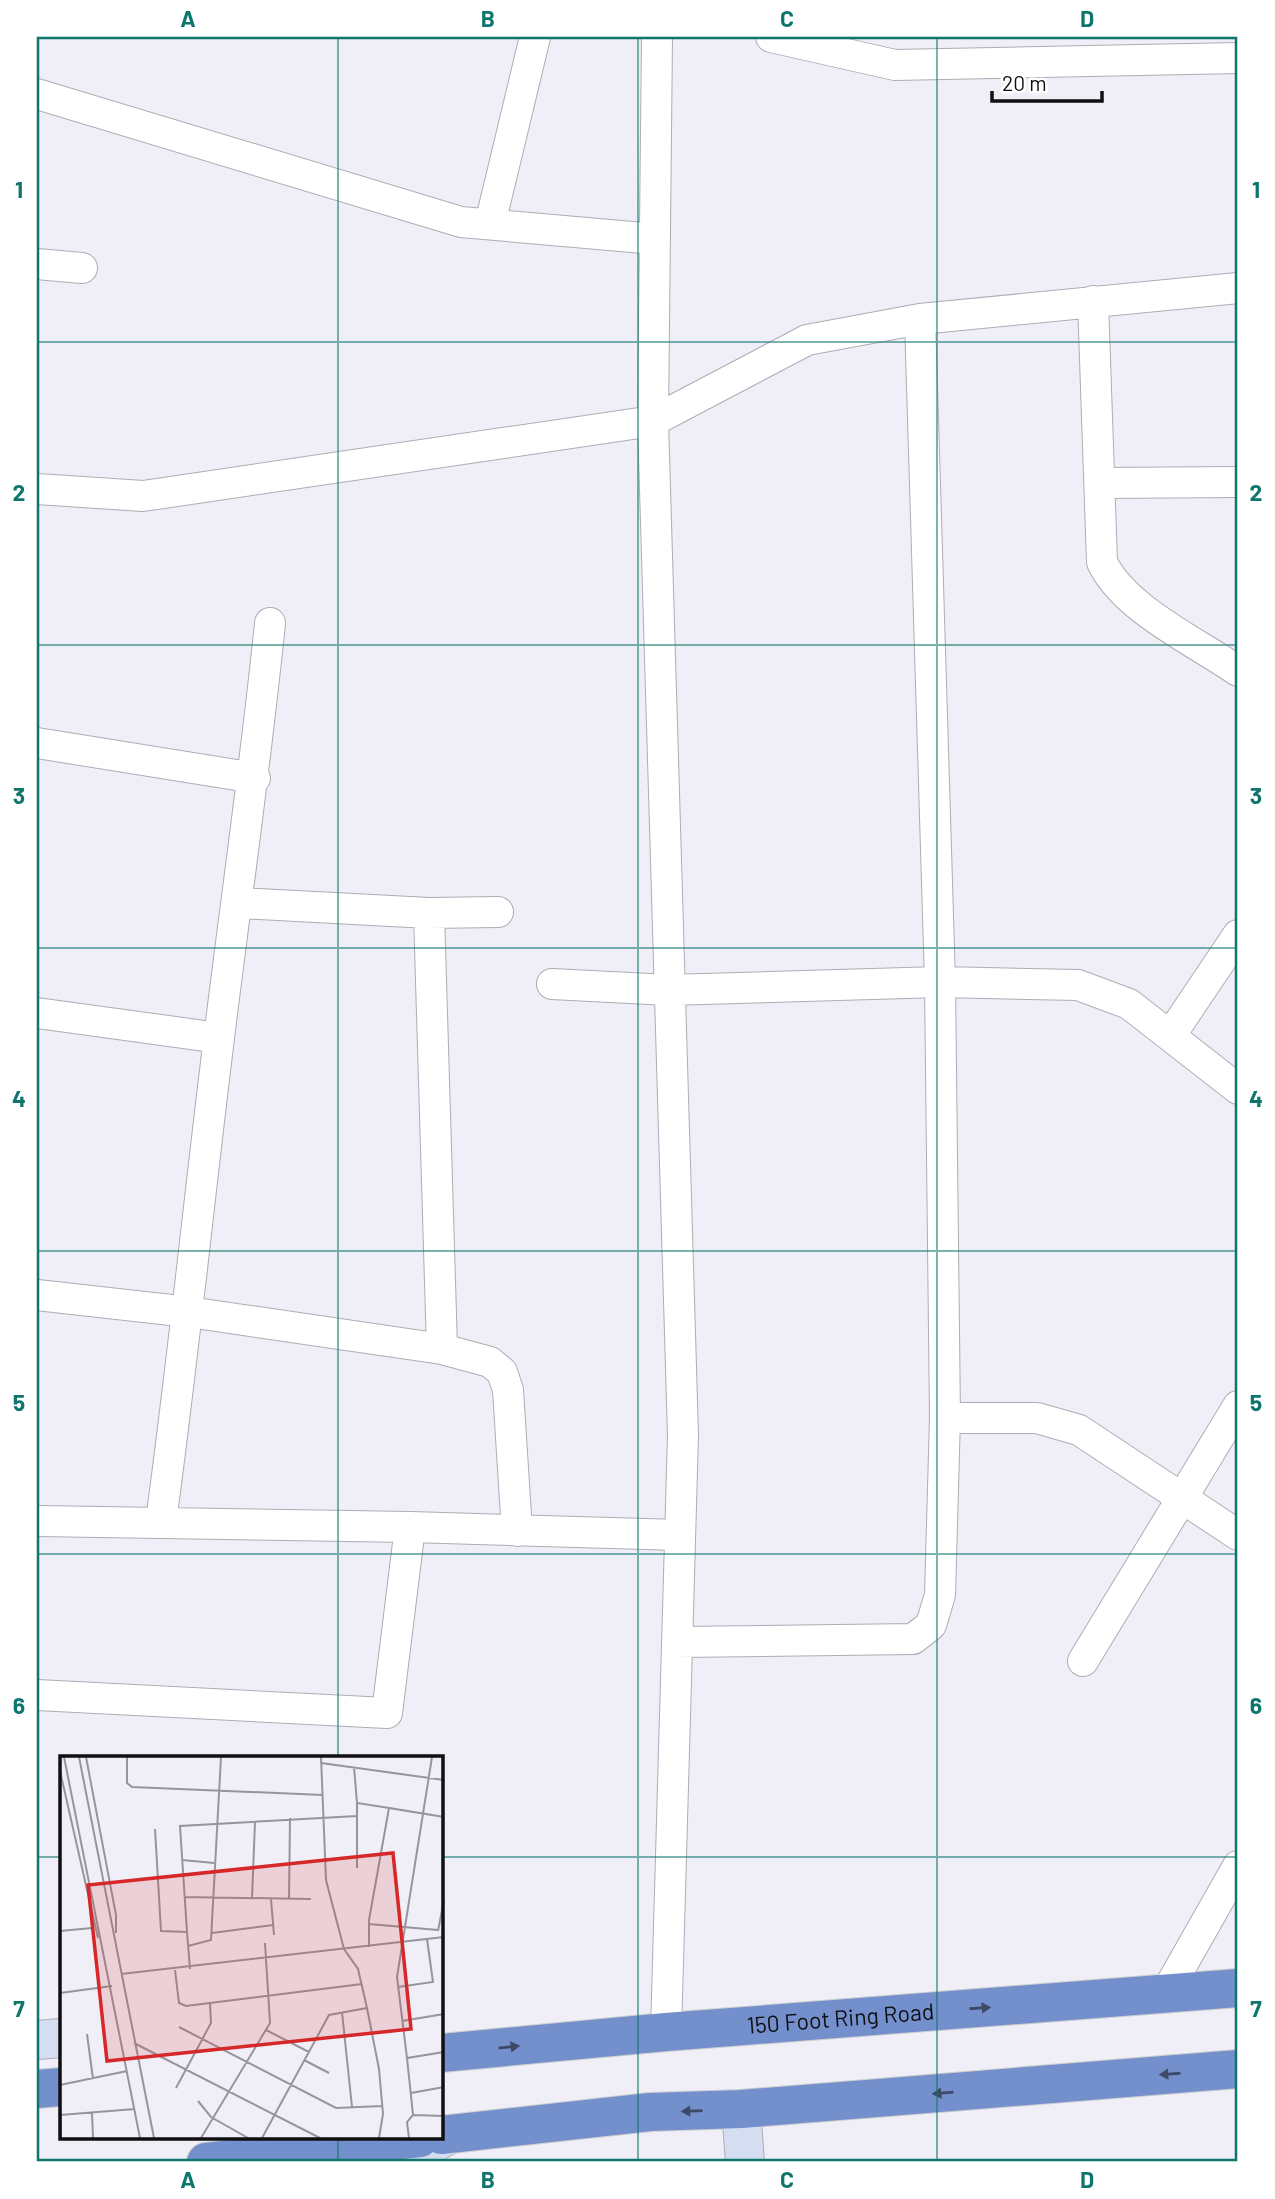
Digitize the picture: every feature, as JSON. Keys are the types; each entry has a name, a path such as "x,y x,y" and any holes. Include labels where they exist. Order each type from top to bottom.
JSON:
{"highway":[{"name":"150 Foot Ring Road","path":"443,2053 666,2032 1238,1988"},
{"path":"443,2135 650,2112 741,2109 1238,2069"},
{"path":"37,2090 60,2087"},
{"path":"206,2162 402,2140"}],"street":[{"path":"490,224 535,37"},
{"path":"657,37 653,421 683,1435 666,2032"},
{"path":"771,37 895,65 961,50 1220,51"},
{"path":"37,93 461,222 654,239"},
{"path":"37,264 82,268"},
{"path":"37,489 143,496 653,421 807,340 920,318 1238,288"},
{"path":"1093,301 1102,562 1110,580 1131,600 1238,670"},
{"path":"677,1642 913,1639 931,1625 940,1595 945,1418 940,982 920,318"},
{"path":"1101,482 1238,482"},
{"path":"161,1521 189,1312 219,1038 255,778 270,623"},
{"path":"37,743 255,778"},
{"path":"238,903 429,913 498,912"},
{"path":"429,913 442,1349"},
{"path":"1170,1036 1238,935"},
{"path":"552,984 669,990 940,982 1078,985 1129,1004 1238,1089"},
{"path":"37,1013 219,1038"},
{"path":"37,1295 189,1312 442,1349 490,1362 502,1372 508,1390 517,1531"},
{"path":"1083,1661 1238,1406"},
{"path":"945,1418 1037,1418 1079,1430 1238,1535"},
{"path":"37,1521 161,1521 680,1535"},
{"path":"37,1695 387,1713 410,1527"},
{"path":"1166,1993 1238,1866"},
{"path":"37,2040 60,2038"},
{"path":"741,2109 745,2162"},
{"path":"400,2162 431,2140"}]}
